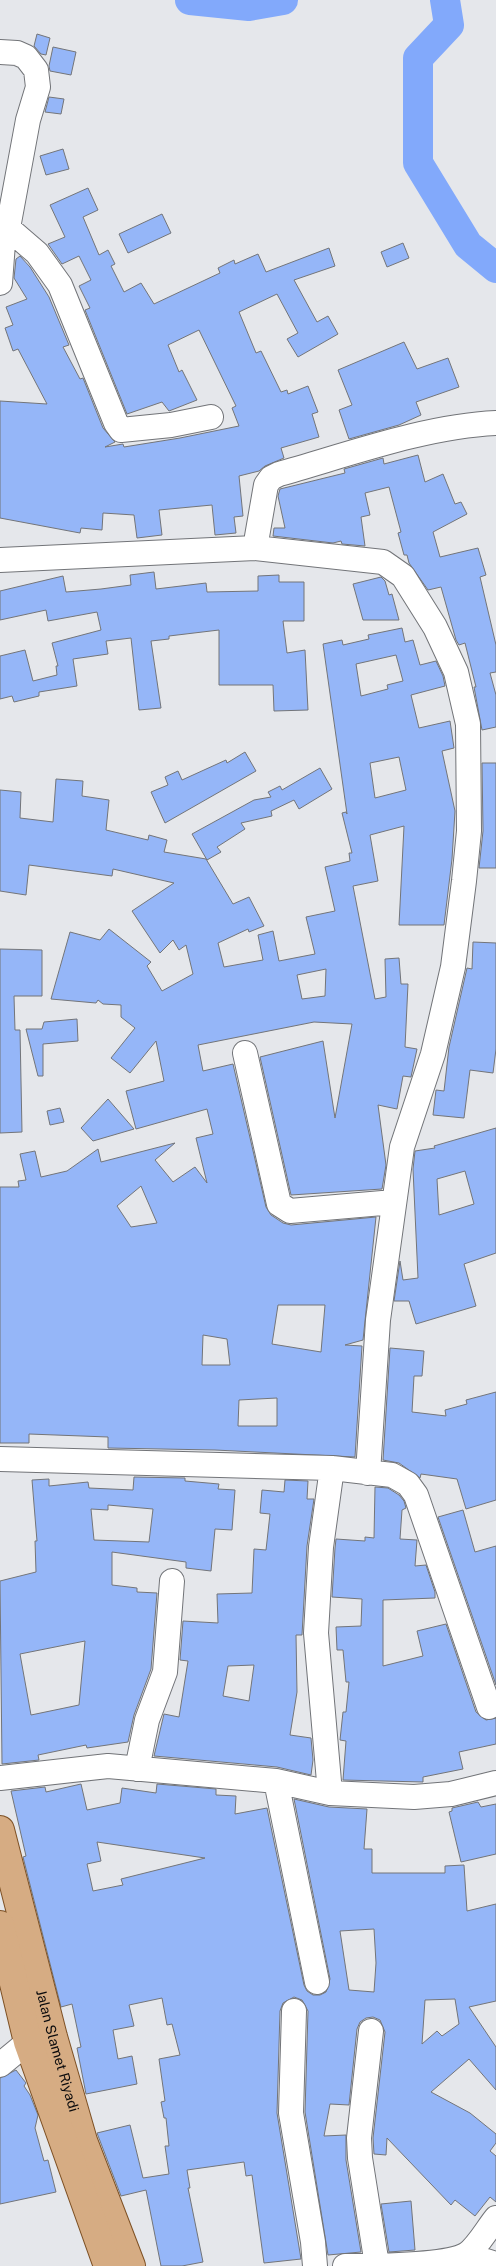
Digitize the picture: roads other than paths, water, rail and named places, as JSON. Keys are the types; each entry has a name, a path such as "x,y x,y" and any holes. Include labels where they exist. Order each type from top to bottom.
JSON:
{"main road":[{"name":"Jalan Slamet Riyadi","path":"0,1830 4,1862 83,2141 131,2266"},
{"name":"Jalan Slamet Riyadi","path":"0,1925 28,2042 108,2266"}],"street":[{"path":"0,52 17,53 26,58 36,70 38,87 28,120 8,228 3,243 0,283"},
{"path":"8,228 37,253 60,285 116,423 121,430 171,425 211,417"},
{"path":"255,548 266,485 271,478 279,474 415,436 473,424 496,422"},
{"path":"0,560 255,548 383,562 403,576 435,627 456,672 468,724 469,831 453,968 433,1054 402,1147 378,1320 368,1473"},
{"path":"245,1052 279,1204 290,1211 394,1202"},
{"path":"0,1459 332,1468 392,1475 408,1484 416,1494 489,1707"},
{"path":"330,1793 316,1633 321,1546 332,1468"},
{"path":"137,1769 147,1720 165,1672 172,1581"},
{"path":"0,1778 108,1766 276,1781 330,1793 414,1797 465,1792 496,1783"},
{"path":"276,1781 317,1982"},
{"path":"294,2010 291,2113 313,2242 315,2266"},
{"path":"371,2031 359,2138 360,2158 377,2265"},
{"path":"0,2065 28,2042"},
{"path":"466,2255 496,2218"},
{"path":"345,2266 434,2264 466,2255 496,2264"}],"waterway":[{"path":"190,0 249,6 283,0"},
{"path":"445,0 449,25 418,58 418,163 468,245 496,268"}]}
